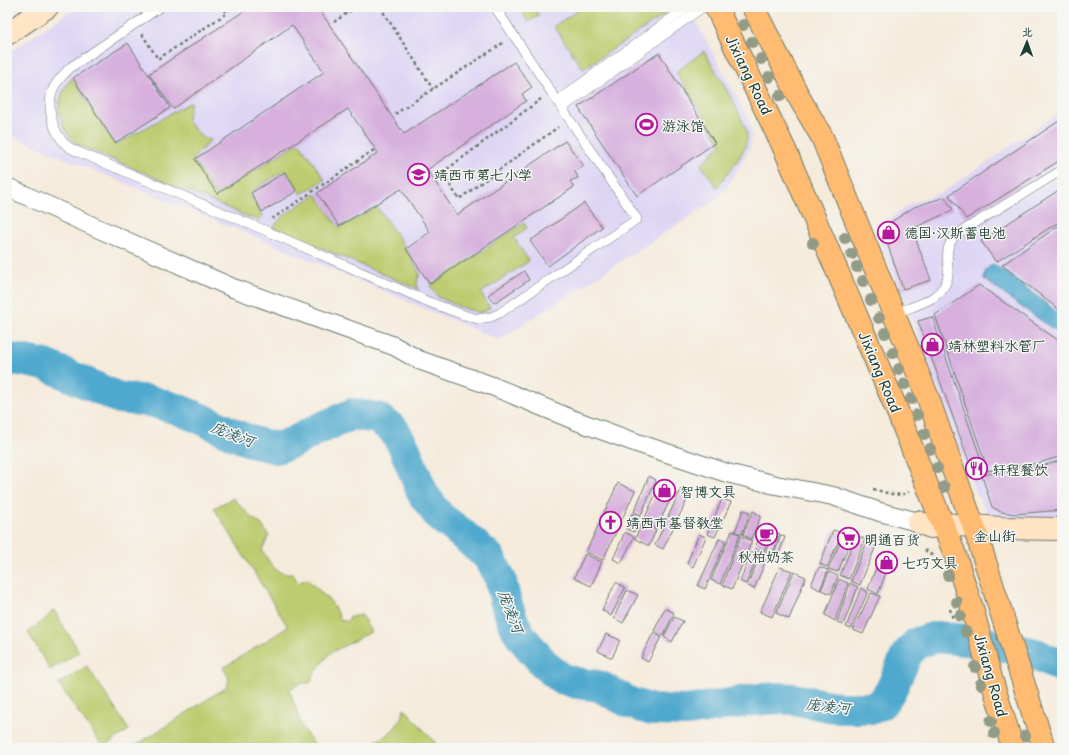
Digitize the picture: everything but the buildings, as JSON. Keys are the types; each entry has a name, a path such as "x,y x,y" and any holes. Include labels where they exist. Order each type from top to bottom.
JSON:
{"main road":[{"path":"7,34 47,7"},
{"name":"Jixiang Road","path":"716,7 785,150 894,403 935,527 954,552 972,608 990,678 1012,748"},
{"name":"Jixiang Road","path":"753,7 801,101 822,138 928,398 975,531 1023,677 1044,748"},
{"path":"750,76 781,60"},
{"name":"金山街","path":"935,527 975,531 1062,535"},
{"name":"金山街","path":"975,531 1062,529"}],"street":[{"path":"7,186 232,288 394,346 419,360 492,386 574,420 727,473 834,496 880,512 935,527"}],"lane":[{"path":"160,7 70,67 59,79 53,90 50,115 60,138 66,146 429,302 478,319 491,317 500,313 637,219 495,7"},
{"path":"559,104 687,7"},
{"path":"559,104 703,7"},
{"path":"893,314 918,305 937,295 945,286 948,276 948,250 954,236 1062,170"}],"path":[{"path":"136,24 158,59 227,13 223,7"},
{"path":"334,22 356,7"},
{"path":"380,7 433,89"},
{"path":"395,114 503,43 514,34"},
{"path":"551,91 442,173 459,199 570,121"},
{"path":"262,229 266,223 274,217 374,150"}],"shaded area":[{"name":"靖西市第七小学","path":"76,7 688,7 748,118 752,135 751,147 726,188 714,201 499,340 7,133 7,54"},
{"path":"1062,111 1062,316 1042,299 1013,301 1062,335 1062,519 1002,518 988,514 974,488 913,323 875,230 911,203 943,192"}],"green space":[{"path":"519,7 533,7 539,16 528,22"},
{"path":"583,7 672,7 673,9 583,69 554,26"},
{"path":"704,51 737,110 747,133 747,140 742,153 735,165 717,187 701,165 721,144 676,72"},
{"path":"72,78 115,145 191,102 187,121 203,138 211,140 193,159 216,195 299,142 325,180 301,194 285,170 249,193 263,217 258,220 251,218 78,145 65,130 60,113 62,96"},
{"path":"316,194 339,228 377,207 405,247 420,274 417,281 418,289 274,228 286,214"},
{"path":"524,223 527,228 514,238 529,261 481,293 490,308 483,312 477,312 460,307 438,297 430,286"},
{"path":"233,498 251,517 261,524 269,536 262,550 274,568 282,573 293,574 298,583 307,579 331,602 342,621 348,621 350,617 362,615 371,632 330,653 313,675 310,683 301,683 289,689 303,729 317,748 132,748 225,688 229,680 223,668 288,627 214,508"},
{"path":"54,610 79,652 50,670 28,632"},
{"path":"87,666 129,730 103,747 58,684"},
{"path":"404,708 440,748 374,748 374,742 385,736 397,725"}],"water":[{"path":"993,264 1015,279 1062,316 1062,335 984,279 986,270"}],"waterway":[{"name":"庞凌河","path":"7,359 46,365 119,398 150,401 177,409 235,435 253,442 276,448 294,442 318,429 353,414 377,418 394,430 404,447 423,494 440,517 489,557 500,578 506,603 514,624 522,638 547,667 561,678 577,683 599,686 630,703 652,710 687,711 753,700 777,698 793,699 840,708 873,708 882,703 891,690 907,654 917,643 936,637 1010,647 1038,655 1062,667"}],"place":[{"name":"游泳馆","path":"647,125"},
{"name":"靖西市第七小学","path":"418,174"},
{"name":"德国·汉斯蓄电池","path":"889,232"},
{"name":"靖林塑料水管厂","path":"932,345"},
{"name":"轩程餐饮","path":"976,469"},
{"name":"智博文具","path":"664,491"},
{"name":"靖西市基督教堂","path":"611,522"},
{"name":"秋柏奶茶","path":"766,534"},
{"name":"明通百货","path":"848,539"},
{"name":"七巧文具","path":"886,562"}]}
